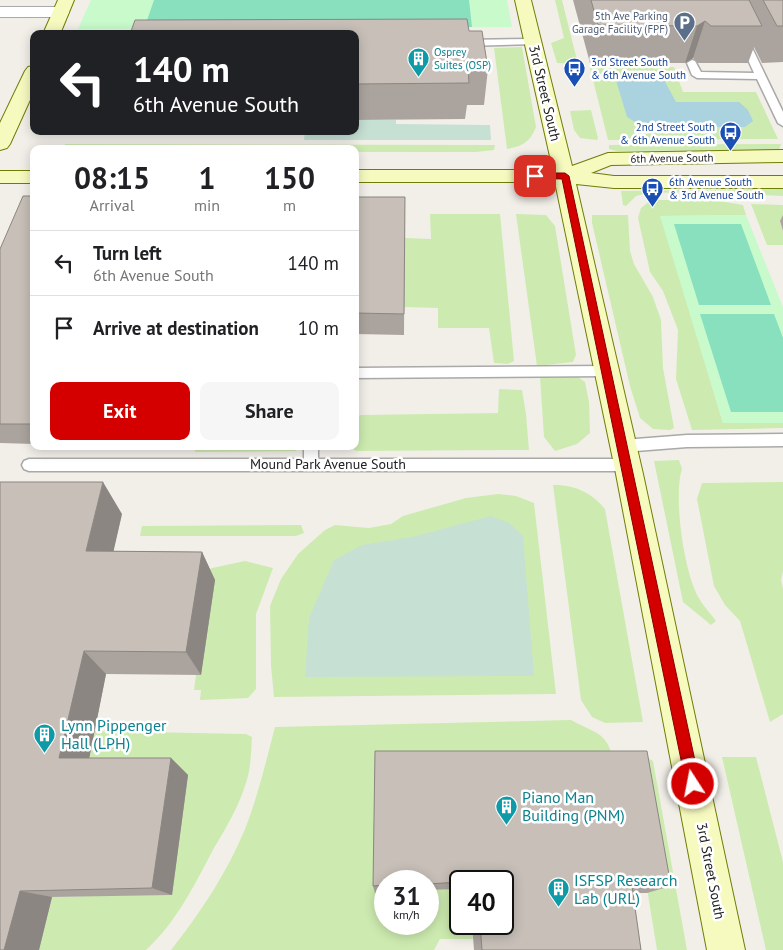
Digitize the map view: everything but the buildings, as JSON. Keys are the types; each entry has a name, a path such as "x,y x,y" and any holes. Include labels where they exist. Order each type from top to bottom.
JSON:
{"street":[{"name":"3rd Street South","path":"523,0 565,176 607,372 726,950"},
{"path":"0,12 64,6"},
{"path":"53,30 64,6"},
{"path":"0,144 30,79"},
{"name":"6th Avenue South","path":"565,176 608,159 783,156"},
{"name":"6th Avenue South","path":"359,176 565,176 614,182 783,182"},
{"path":"0,177 30,177"}],"lane":[{"path":"725,0 783,123"},
{"path":"458,43 533,42"},
{"path":"692,63 697,75 761,76"},
{"path":"359,373 607,372"},
{"name":"Mound Park Avenue South","path":"28,465 311,464 624,455 687,441 783,440"},
{"path":"311,450 311,464"}],"green space":[{"path":"91,0 507,0 512,27 78,29"},
{"path":"154,0 469,0 472,27 144,29"},
{"path":"555,0 562,0 578,64 557,63 551,43 564,38"},
{"path":"522,47 536,127 525,142 507,149 494,48"},
{"path":"674,67 683,92 756,92 778,139 608,140 590,68"},
{"path":"591,110 597,140 580,138 574,130 570,111"},
{"path":"359,120 396,120 396,124 490,125 491,140 304,140 305,135 359,135"},
{"path":"65,144 495,145 494,150 476,152 359,152 359,145"},
{"path":"781,144 779,150 617,151 609,149 609,145"},
{"path":"783,189 783,196 699,192 648,193 636,196 626,206 623,205 621,191"},
{"path":"651,200 714,200 743,205 746,215 661,216 723,423 783,423 783,428 692,430 676,379 678,330 663,291 650,272 638,218 641,208"},
{"path":"751,204 783,205 783,221 780,222 783,231 783,245 767,245"},
{"path":"430,214 500,214 514,361 508,364 494,363 489,328 438,328 438,308 404,307 405,238 431,239"},
{"path":"516,214 546,215 555,226 576,355 573,362 537,366"},
{"path":"592,215 628,215 630,251 634,264 653,297 661,320 663,368 674,428 670,430 653,429 640,418 630,386 592,223"},
{"path":"746,215 783,307 783,423 723,423 660,216"},
{"path":"674,224 741,224 771,305 699,305"},
{"path":"700,314 774,314 783,338 783,412 731,412"},
{"path":"540,377 578,377 585,382 589,402 590,433 577,444 555,451 544,437"},
{"path":"499,389 522,390 529,450 356,451 355,450 359,450 359,416 361,415 498,413"},
{"path":"195,450 296,450 296,451 195,452"},
{"path":"679,460 682,469 679,497 680,516 685,555 694,588 702,603 716,621 711,625 683,602 654,461"},
{"path":"783,482 783,571 781,580 783,589 783,714 770,722 740,621 725,605 714,586 697,499 702,483"},
{"path":"553,485 568,486 582,491 594,498 605,509 643,722 605,723 592,717 581,700"},
{"path":"498,494 516,496 534,503 556,694 274,697 271,666 270,606 281,579 298,554 325,530 335,525 369,528 391,524 403,516 466,498"},
{"path":"491,516 509,523 523,536 534,676 305,677 309,618 334,560 362,545 412,537"},
{"path":"301,525 304,533 296,536 140,536 142,526"},
{"path":"245,561 273,568 256,614 256,689 248,698 200,700 201,690 194,690 196,675 189,579 212,568"},
{"path":"571,720 602,736 609,748 615,768 376,768 374,935 439,935 439,890 449,889 449,935 473,935 473,939 440,939 434,950 171,950 212,892 238,845 254,804 275,727"},
{"path":"95,731 246,734 252,737 248,777 232,817 192,889 167,928 146,950 39,950 52,897 172,894 188,775 86,775"},
{"path":"625,753 640,754 653,761 687,950 657,950"},
{"path":"722,757 756,757 783,862 783,950 766,950"}],"water":[{"path":"662,76 676,102 739,102 748,110 753,121 745,127 640,125 627,117 615,77"}],"place":[{"name":"5th Ave Parking Garage Facility (FPF)","path":"684,41"},
{"name":"Osprey Suites (OSP)","path":"418,77"},
{"name":"3rd Street South & 6th Avenue South","path":"575,87"},
{"name":"2nd Street South & 6th Avenue South","path":"731,152"},
{"name":"6th Avenue South & 3rd Avenue South","path":"653,207"},
{"name":"Lynn Pippenger Hall (LPH)","path":"45,753"},
{"name":"Piano Man Building (PNM)","path":"506,825"},
{"name":"ISFSP Research Lab (URL)","path":"558,908"}],"route":[{"path":"535,176 565,176 693,784"}]}
